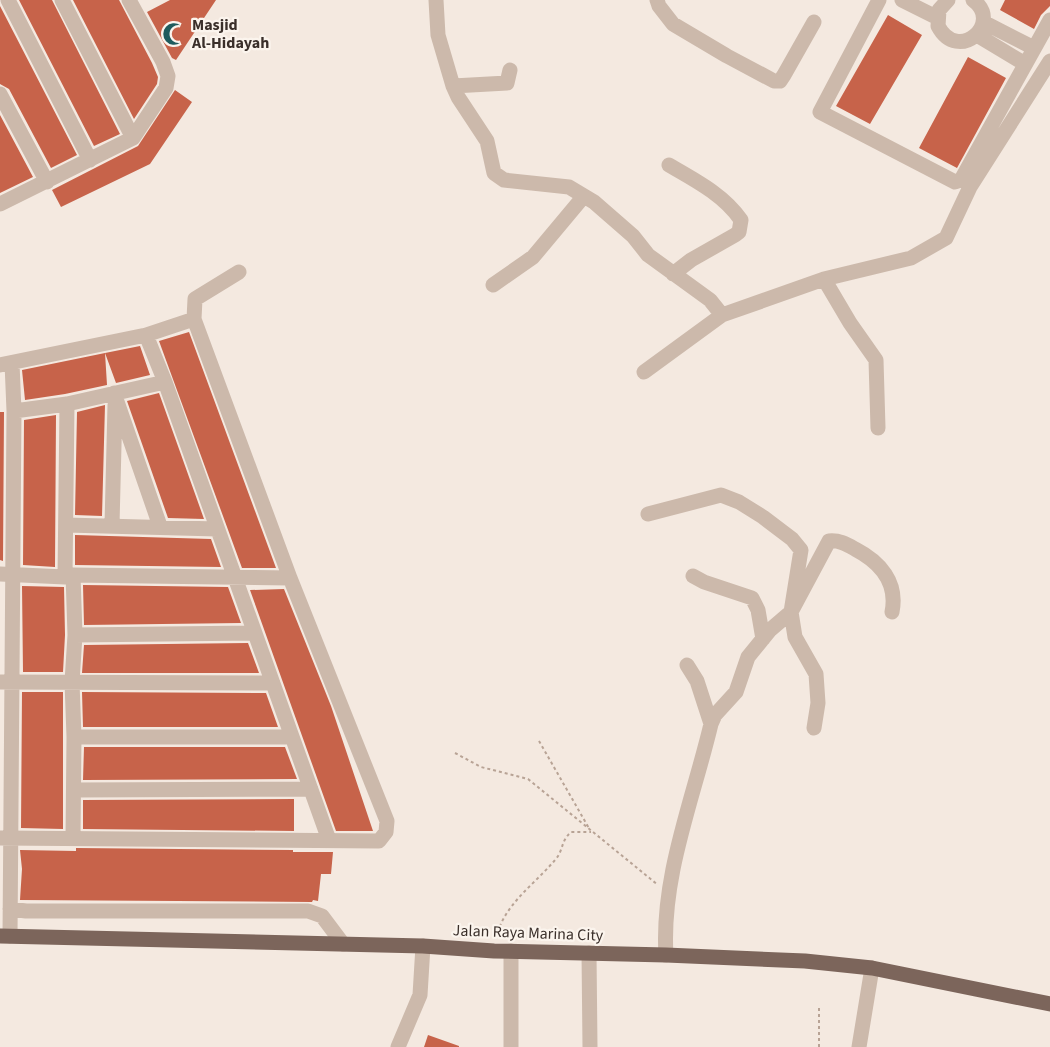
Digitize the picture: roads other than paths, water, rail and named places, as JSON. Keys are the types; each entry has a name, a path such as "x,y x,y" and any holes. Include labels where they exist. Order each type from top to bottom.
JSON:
{"main road":[{"name":"Jalan Raya Marina City","path":"5,936 423,946 494,951 804,961 872,968 1050,1004"}],"street":[{"path":"8,0 90,160"},
{"path":"62,0 134,138"},
{"path":"0,204 134,138 166,88 168,76 163,62 129,0"},
{"path":"436,0 438,35 453,86 488,141 494,173 504,180 569,188 594,202 633,236 648,255 710,300 722,315"},
{"path":"657,0 673,24 774,81 780,81 784,75 813,22"},
{"path":"879,0 820,112 955,183 961,180 1050,20"},
{"path":"902,0 938,18"},
{"path":"948,0 939,10 938,18 942,33 955,41 963,42 980,28 981,8 973,0"},
{"path":"980,28 1025,64"},
{"path":"980,28 1034,48"},
{"path":"644,372 722,315 824,279 911,258 946,238 970,187 1050,61"},
{"path":"453,86 507,83 510,70"},
{"path":"0,94 46,182"},
{"path":"669,165 705,186 734,210 741,220 739,232 690,260 673,274"},
{"path":"493,285 532,257 584,196"},
{"path":"5,838 379,840 386,832 387,821 290,578 194,319 195,299 239,272"},
{"path":"824,279 876,360 878,428"},
{"path":"5,936 6,574 14,411 6,364 146,335 194,319"},
{"path":"146,335 165,382 329,840"},
{"path":"14,411 67,404 165,382"},
{"path":"112,525 115,393"},
{"path":"115,393 160,526"},
{"path":"67,404 66,525 75,635 72,682 73,838"},
{"path":"648,514 721,495 739,502 763,517 792,539 801,550 791,612 795,637 816,674 818,703 814,728"},
{"path":"66,525 217,529"},
{"path":"666,955 664,928 669,894 678,849 711,724 715,715 736,692 748,657 791,612 829,541 836,540 867,555 880,565 891,582 894,599 892,612"},
{"path":"6,574 290,578"},
{"path":"693,576 752,598 758,610 763,639"},
{"path":"75,635 255,633"},
{"path":"687,665 697,681 711,724"},
{"path":"5,682 273,683"},
{"path":"74,738 292,737"},
{"path":"74,790 311,789"},
{"path":"6,915 26,911 308,912 322,916 343,944"},
{"path":"398,1047 420,994 423,946"},
{"path":"511,951 511,1047"},
{"path":"589,953 590,1047"},
{"path":"859,1047 872,968"}],"place":[{"name":"Masjid Al-Hidayah","path":"174,34"}]}
